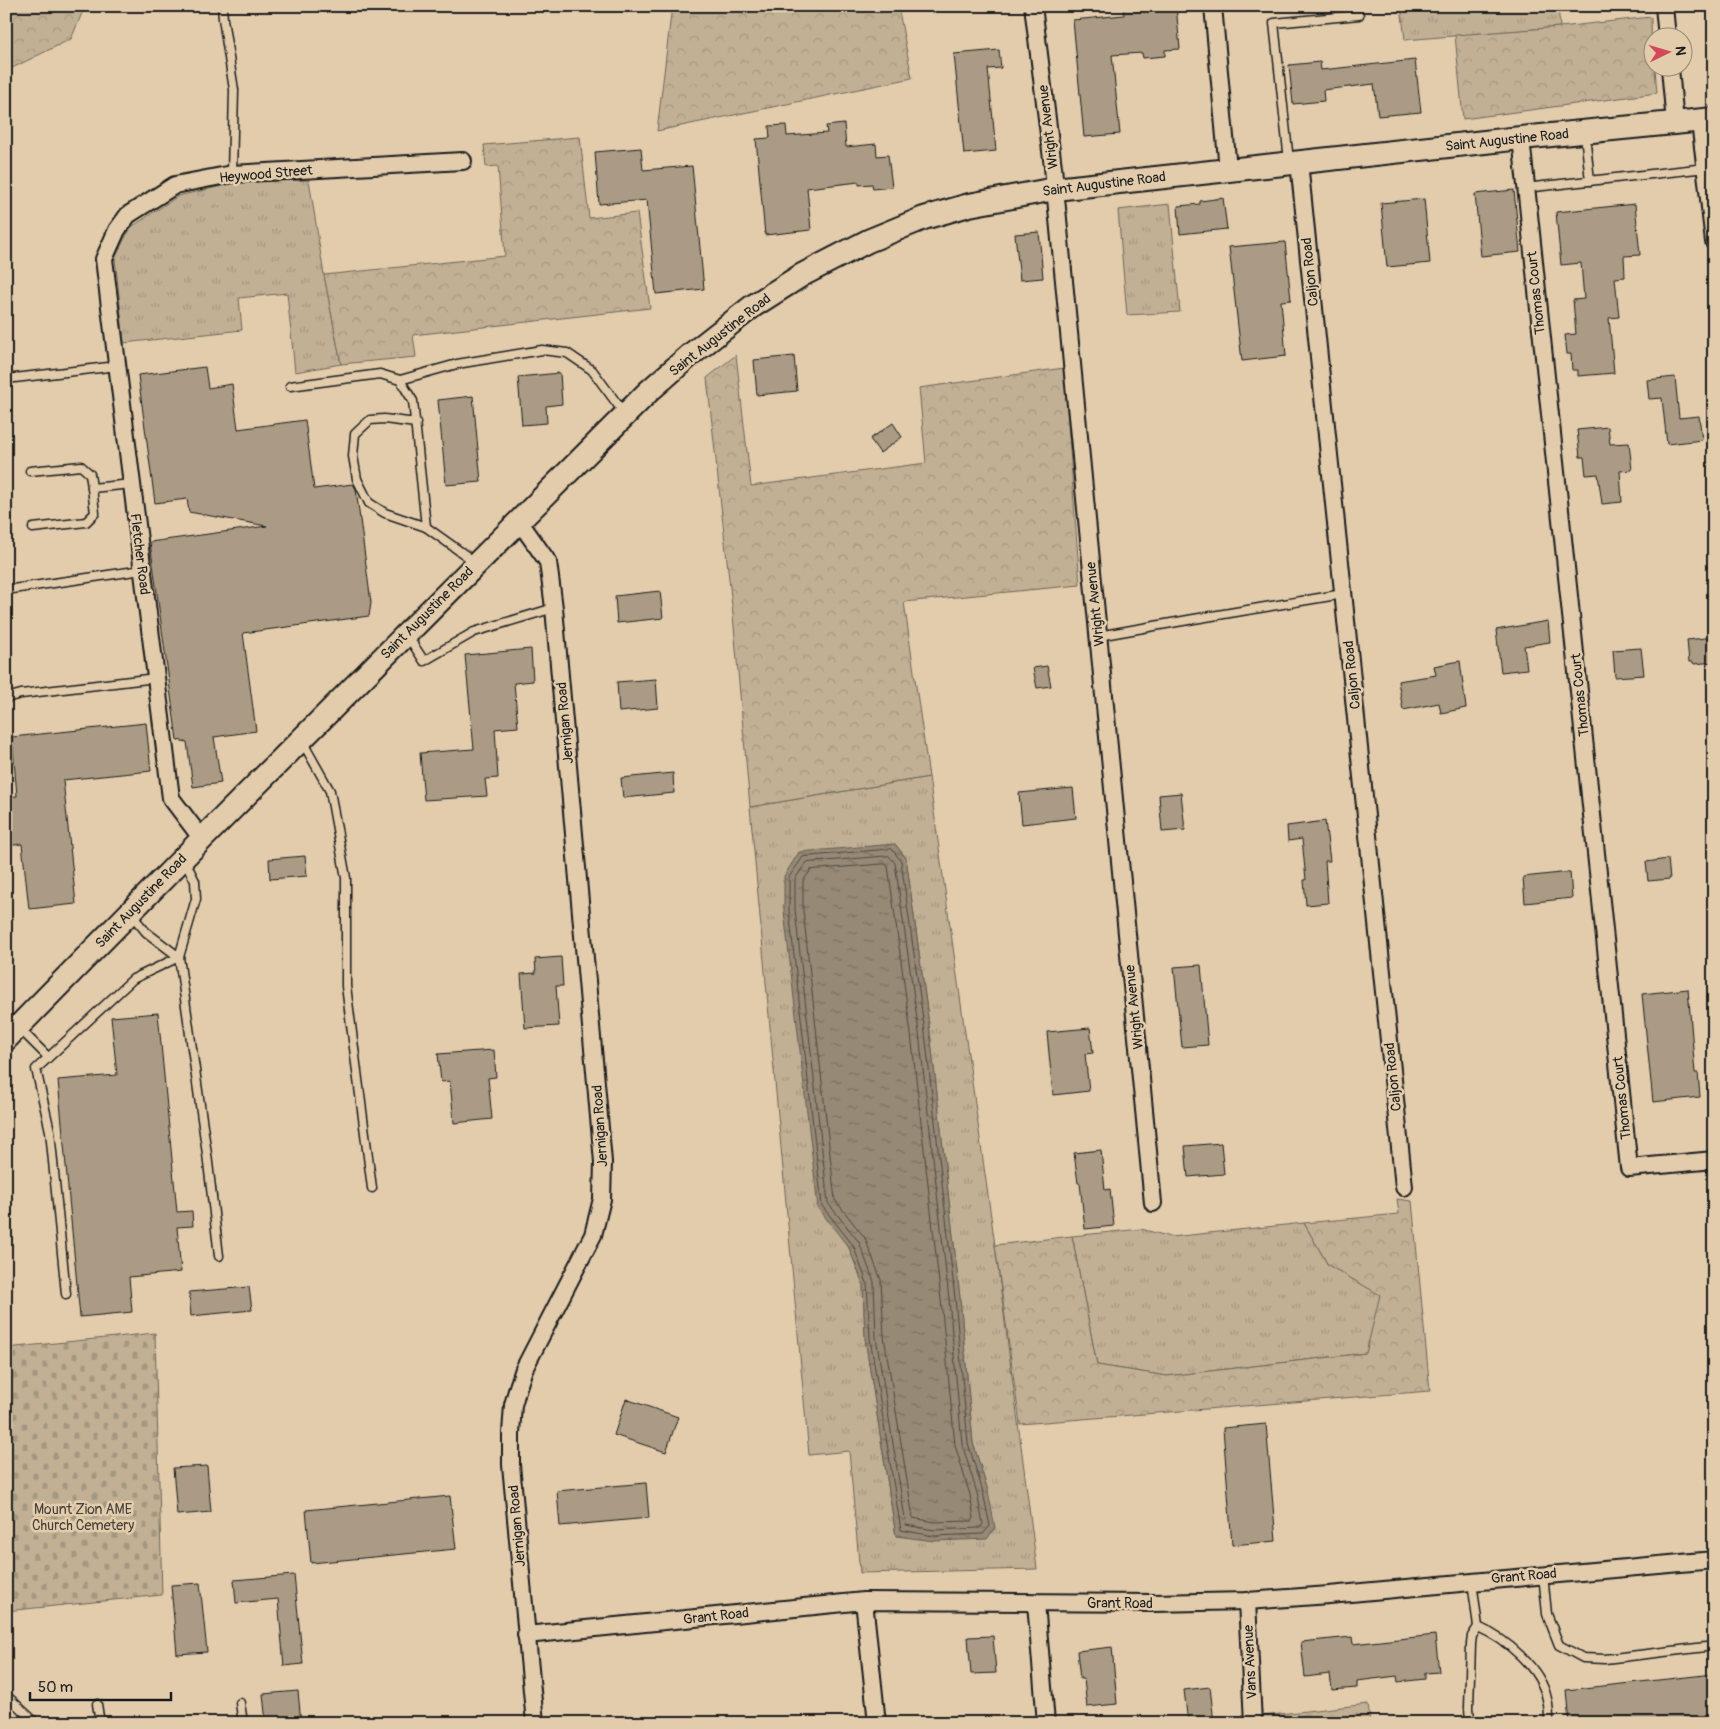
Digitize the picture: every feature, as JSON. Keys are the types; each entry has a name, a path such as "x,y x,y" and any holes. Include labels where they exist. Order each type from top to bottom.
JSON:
{"main road":[{"name":"Saint Augustine Road","path":"12,1033 202,839 649,391 689,356 753,306 802,275 868,241 924,218 969,205 1055,189 1521,138 1707,120"}],"street":[{"name":"Wright Avenue","path":"1033,6 1055,189 1153,1203"},
{"path":"1213,6 1228,170"},
{"path":"1664,6 1666,28"},
{"path":"1671,78 1675,123"},
{"path":"1707,120 1706,168 1714,242"},
{"name":"Thomas Court","path":"1521,138 1629,1168 1714,1160"},
{"name":"Heywood Street","path":"104,259 117,230 128,214 174,185 232,174 463,161"},
{"name":"Caljon Road","path":"1294,163 1344,594 1404,1187"},
{"name":"Fletcher Road","path":"104,259 171,798 202,839"},
{"name":"Jernigan Road","path":"519,521 548,562 554,608 604,1162 602,1199 593,1235 578,1268 524,1369 513,1404 511,1465 535,1723"},
{"name":"Grant Road","path":"526,1635 864,1601 1036,1603 1247,1601 1714,1560"},
{"path":"864,1601 877,1723"},
{"name":"Vans Avenue","path":"1247,1601 1253,1723"},
{"path":"1036,1603 1046,1723"}],"lane":[{"path":"222,6 234,90 232,174"},
{"path":"1294,163 1274,23 1359,15"},
{"path":"1584,132 1590,181"},
{"path":"1525,188 1706,168"},
{"path":"290,386 380,374 400,380 457,364 542,350 567,354 592,370 625,415"},
{"path":"6,380 117,366"},
{"path":"400,380 413,400 426,527"},
{"path":"416,423 384,419 370,420 355,434 353,456 357,479 369,503 386,513 426,527 477,563"},
{"path":"30,471 81,466 90,474 95,513 86,522 33,528"},
{"path":"92,488 132,484"},
{"path":"6,590 142,570"},
{"path":"1098,636 1344,594"},
{"path":"406,634 424,661 474,632 554,608"},
{"path":"6,698 21,694 156,678"},
{"path":"301,740 330,791 346,878 346,986 372,1188"},
{"path":"184,858 196,881 196,899 179,957 207,1154 219,1256"},
{"path":"130,913 146,932 179,957"},
{"path":"66,1294 50,1130 36,1070 133,979 179,957"},
{"path":"12,1033 48,1057"},
{"path":"1543,1574 1547,1614 1558,1645 1583,1658 1605,1659 1714,1646"},
{"path":"1470,1723 1468,1707 1471,1644 1472,1636 1478,1627 1472,1581"},
{"path":"1478,1627 1493,1634 1508,1645 1532,1669 1543,1686 1548,1699 1549,1723"},
{"path":"6,1695 36,1723"},
{"path":"240,1703 243,1723"},
{"path":"97,1704 100,1723"}],"green space":[{"path":"6,6 85,6 71,39 6,71"},
{"path":"672,6 898,6 912,78 657,131"},
{"path":"1401,6 1558,6 1560,27 1405,40"},
{"path":"1651,17 1651,28 1642,28 1642,78 1656,78 1657,93 1463,119 1455,35 1560,27"},
{"path":"580,137 589,218 637,213 650,308 413,335 416,357 341,364 324,275 505,256 498,166 486,167 484,145"},
{"path":"309,180 341,364 295,372 287,293 239,298 242,330 124,343 115,258 130,228 178,196 240,182"},
{"path":"1170,204 1180,312 1127,315 1118,210"},
{"path":"736,355 751,486 926,463 919,388 1064,368 1080,585 904,602 929,777 750,807 733,615 707,378"},
{"path":"929,777 995,1245 1037,1569 860,1573 849,1451 809,1455 750,807","holes":["895,844 906,858 930,1032 960,1298 973,1443 988,1491 896,1536 865,1338 863,1284 849,1248"]},
{"path":"1397,1199 1412,1201 1430,1391 1020,1424 995,1245 1072,1236 1097,1365 1167,1376 1366,1353 1380,1295 1328,1265 1304,1223 1399,1214"},
{"path":"1304,1223 1328,1265 1381,1295 1366,1353 1167,1376 1097,1365 1072,1236 1141,1229 1171,1237"},
{"name":"Mount Zion AME Church Cemetery","path":"155,1333 162,1595 6,1611 6,1348"},
{"path":"1368,1704 1370,1723 1263,1723 1262,1716"}],"water":[{"path":"895,844 906,858 930,1032 960,1298 973,1443 988,1491 995,1528 987,1539 934,1541 896,1536 865,1338 863,1284 849,1248 818,1208 784,911 784,876 799,852"}],"building":[{"path":"1123,6 1176,6 1180,49 1165,50 1165,56 1143,58 1142,53 1112,55 1120,134 1084,137 1073,20 1124,15"},
{"path":"999,50 1001,68 988,69 996,151 964,154 954,54"},
{"path":"1415,60 1421,112 1378,116 1374,84 1323,90 1324,101 1293,104 1289,65 1320,62 1321,70"},
{"path":"844,124 846,147 876,144 877,156 888,155 892,187 873,189 872,184 859,185 859,182 807,188 811,230 765,235 756,139 770,138 769,126 786,125 787,136 827,133 826,126"},
{"path":"641,148 643,170 692,166 704,289 656,294 647,200 599,204 595,152"},
{"path":"1514,190 1520,252 1481,256 1475,194"},
{"path":"1223,198 1227,229 1180,234 1178,206 1200,204 1200,201"},
{"path":"1424,199 1430,263 1387,267 1381,203"},
{"path":"1635,204 1640,255 1624,256 1625,277 1615,278 1619,317 1609,318 1614,373 1578,376 1578,370 1572,370 1571,354 1567,354 1565,335 1576,334 1573,300 1584,299 1581,263 1561,265 1556,212"},
{"path":"1039,232 1043,278 1020,280 1015,234"},
{"path":"1285,242 1291,300 1281,301 1286,356 1242,361 1229,247"},
{"path":"794,356 797,391 757,395 754,360"},
{"path":"205,367 208,388 232,384 238,429 305,420 314,489 353,484 356,489 371,603 369,616 243,633 256,731 214,737 221,783 193,787 187,742 177,740 150,542 267,526 189,512 187,499 155,503 138,375"},
{"path":"560,373 562,404 546,406 547,423 522,425 518,377"},
{"path":"1675,377 1679,418 1699,416 1702,440 1667,444 1662,398 1649,399 1647,380"},
{"path":"473,396 481,482 446,485 438,400"},
{"path":"893,423 902,437 880,453 870,439"},
{"path":"1608,427 1610,444 1629,443 1632,470 1620,471 1622,502 1602,504 1598,474 1586,475 1584,457 1580,457 1577,430"},
{"path":"660,591 663,618 617,623 615,596"},
{"path":"1548,621 1550,642 1524,646 1527,669 1501,672 1496,630"},
{"path":"1714,637 1714,662 1694,664 1689,662 1687,640"},
{"path":"1641,648 1644,675 1615,677 1613,650"},
{"path":"531,649 533,681 514,683 518,727 495,729 498,778 485,779 487,796 424,800 420,753 474,749 465,655"},
{"path":"1460,661 1466,708 1441,713 1439,703 1403,710 1398,681 1436,675 1434,666"},
{"path":"1047,666 1051,686 1037,688 1033,668"},
{"path":"656,679 658,708 619,712 617,682"},
{"path":"146,723 151,771 63,780 76,904 29,909 22,844 6,846 6,797 17,796 12,737"},
{"path":"673,773 674,793 623,798 621,778"},
{"path":"1073,788 1076,818 1022,824 1019,793"},
{"path":"1181,793 1185,830 1162,832 1159,795"},
{"path":"1325,821 1330,861 1325,861 1328,903 1306,905 1304,880 1306,880 1302,839 1288,841 1287,826"},
{"path":"305,856 307,876 270,879 269,859"},
{"path":"1668,859 1670,879 1648,881 1646,862"},
{"path":"1570,872 1572,898 1525,903 1523,877"},
{"path":"561,957 563,986 556,986 559,1026 525,1028 521,974 536,973 535,959"},
{"path":"1201,965 1208,1045 1182,1047 1174,967"},
{"path":"1688,989 1695,1073 1698,1073 1700,1097 1653,1102 1642,994"},
{"path":"158,1013 177,1212 192,1211 193,1226 177,1227 181,1272 129,1277 132,1312 80,1317 58,1080 117,1075 111,1017"},
{"path":"1090,1028 1093,1053 1085,1054 1089,1091 1053,1095 1047,1032"},
{"path":"494,1050 496,1077 488,1078 492,1119 454,1123 450,1081 441,1082 438,1054"},
{"path":"1221,1143 1224,1174 1188,1177 1185,1146"},
{"path":"1101,1150 1105,1190 1110,1189 1114,1226 1085,1229 1080,1183 1078,1183 1074,1153"},
{"path":"249,1287 252,1310 191,1316 189,1292"},
{"path":"626,1399 678,1417 666,1452 614,1435"},
{"path":"1266,1424 1276,1541 1232,1545 1223,1428"},
{"path":"207,1466 211,1512 177,1515 173,1468"},
{"path":"646,1483 649,1518 560,1526 557,1491"},
{"path":"450,1496 456,1549 311,1563 306,1510"},
{"path":"294,1575 303,1664 284,1666 278,1599 236,1603 234,1580"},
{"path":"200,1583 207,1652 177,1654 171,1585"},
{"path":"1435,1635 1439,1672 1425,1673 1425,1679 1398,1682 1397,1676 1357,1681 1357,1688 1332,1690 1330,1674 1305,1677 1301,1642 1352,1637 1353,1644"},
{"path":"993,1636 996,1673 971,1674 968,1637"},
{"path":"1112,1647 1117,1704 1087,1707 1084,1679 1080,1679 1077,1651"},
{"path":"1714,1674 1714,1723 1569,1723 1566,1690"},
{"path":"1210,1687 1214,1723 1188,1723 1184,1690"},
{"path":"298,1691 301,1723 266,1723 263,1694"}]}
